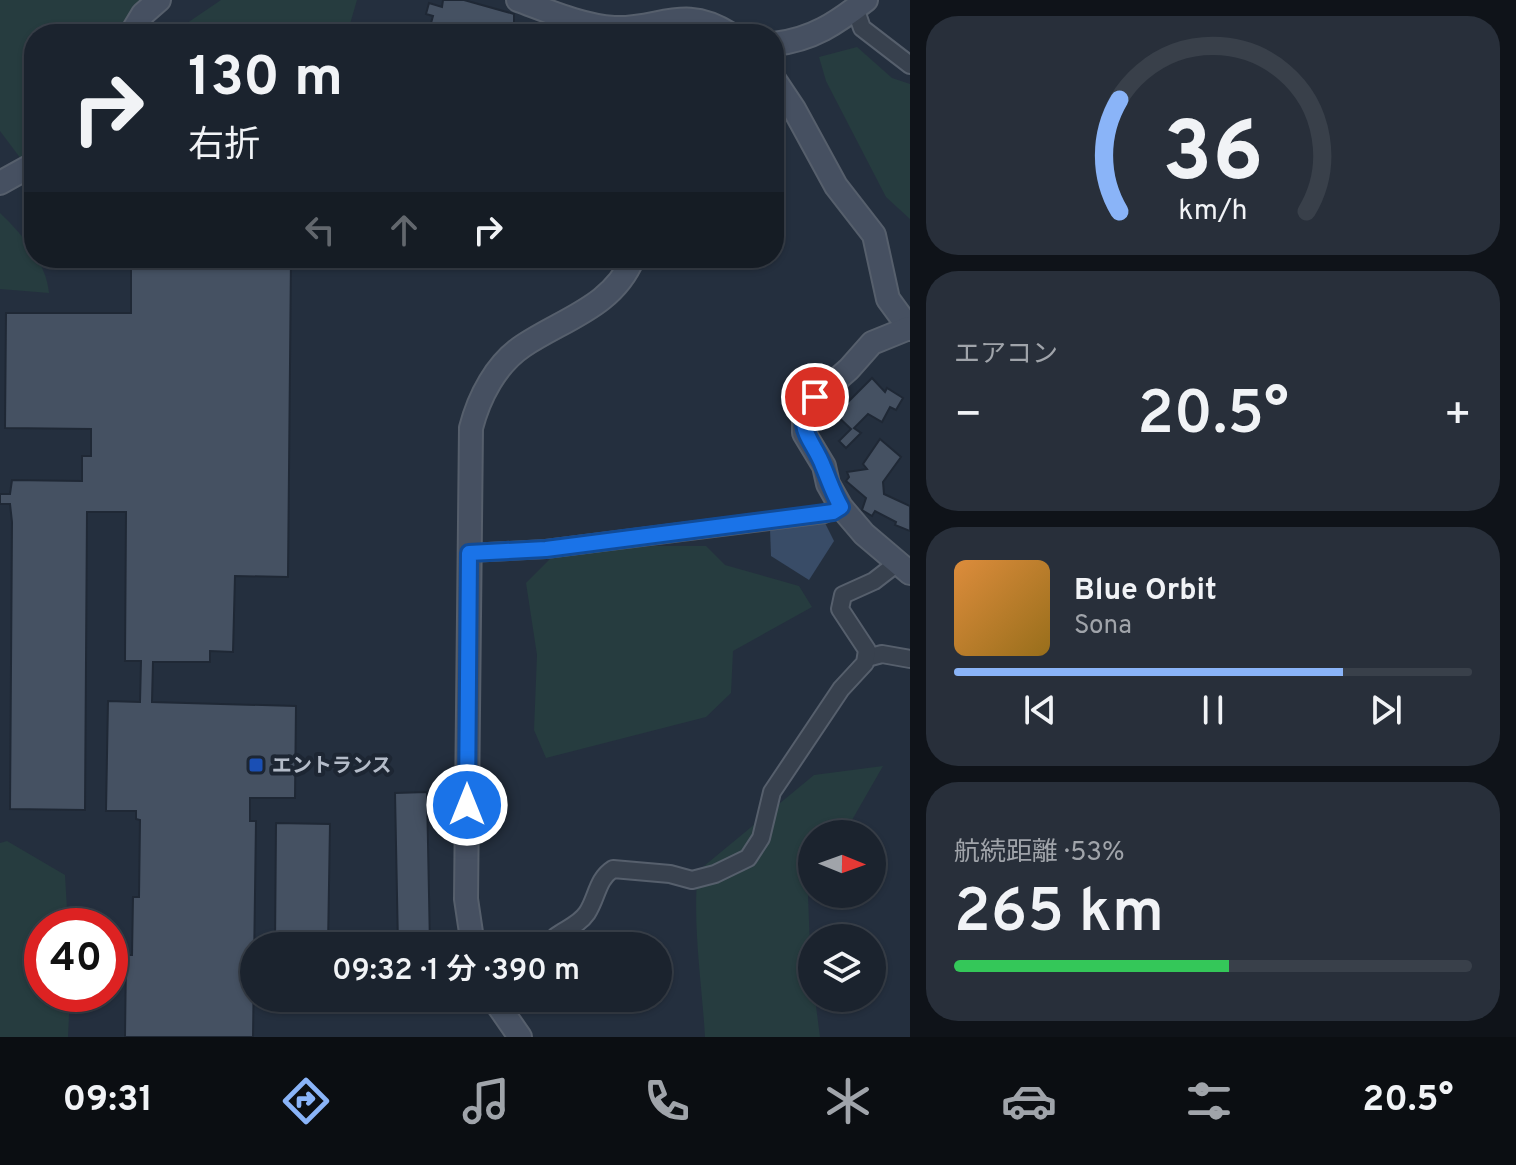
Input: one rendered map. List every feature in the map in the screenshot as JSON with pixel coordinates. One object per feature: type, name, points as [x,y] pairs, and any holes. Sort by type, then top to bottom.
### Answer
[{"type":"street","points":[[137,24],[159,0]]},
{"type":"street","points":[[518,0],[592,24]]},
{"type":"street","points":[[784,42],[810,37],[861,4]]},
{"type":"street","points":[[861,4],[862,28],[910,65]]},
{"type":"street","points":[[642,24],[675,19],[693,19],[705,24]]},
{"type":"street","points":[[784,94],[836,186],[874,235],[888,299],[909,329],[872,343],[849,369],[815,397],[805,412],[804,433],[824,466],[828,484],[841,507],[864,534],[903,569],[843,595],[840,609],[867,650],[867,658]]},
{"type":"street","points":[[0,183],[24,170]]},
{"type":"street","points":[[471,932],[466,899],[471,428],[487,387],[521,347],[594,306],[627,268]]},
{"type":"street","points":[[469,553],[546,549],[824,514],[841,507]]},
{"type":"street","points":[[559,932],[582,919],[603,877],[613,869],[670,874],[692,880],[715,874],[748,858],[761,838],[772,792],[841,689],[867,658],[882,654],[910,659]]},
{"type":"street","points":[[504,1012],[520,1037]]},
{"type":"green space","points":[[0,0],[142,0],[127,24],[24,24],[24,157],[21,159],[0,131]]},
{"type":"green space","points":[[221,0],[357,0],[350,24],[186,24]]},
{"type":"green space","points":[[857,47],[892,78],[910,84],[910,219],[886,197],[826,81],[819,57]]},
{"type":"green space","points":[[0,213],[24,239],[24,268],[42,268],[49,293],[0,289]]},
{"type":"green space","points":[[654,546],[706,546],[725,565],[799,586],[812,607],[733,651],[731,693],[706,717],[546,758],[534,730],[537,655],[526,583],[555,554]]},
{"type":"green space","points":[[883,766],[852,820],[798,820],[798,908],[808,908],[809,924],[798,924],[798,1012],[817,1012],[820,1037],[705,1037],[697,932],[698,871],[814,775]]},
{"type":"green space","points":[[7,841],[65,875],[67,908],[24,908],[24,1012],[69,1012],[68,1037],[0,1037],[0,843]]},
{"type":"water","points":[[825,523],[834,541],[809,580],[771,556],[770,528]]},
{"type":"building","points":[[443,0],[464,0],[514,14],[514,24],[431,24],[433,16],[426,14],[429,3],[442,7]]},
{"type":"building","points":[[131,268],[291,268],[288,577],[235,576],[233,652],[210,651],[210,662],[153,662],[152,702],[296,706],[295,798],[250,798],[250,821],[256,821],[254,932],[240,932],[240,1012],[253,1012],[253,1037],[125,1037],[133,897],[139,897],[140,820],[136,819],[136,811],[106,811],[108,701],[140,702],[141,661],[125,661],[126,512],[87,512],[85,810],[10,809],[12,522],[10,504],[0,504],[0,494],[10,494],[12,480],[82,481],[82,456],[91,456],[91,429],[5,428],[6,313],[131,313]]},
{"type":"building","points":[[872,378],[885,392],[887,388],[903,398],[896,410],[890,407],[882,422],[868,414],[854,428],[861,433],[846,448],[839,441],[851,429],[830,409],[840,400],[845,405]]},
{"type":"building","points":[[880,439],[901,457],[883,482],[884,494],[910,506],[910,531],[875,511],[872,516],[862,510],[866,498],[846,481],[849,477],[847,472],[867,469],[863,464]]},
{"type":"building","points":[[427,792],[430,932],[398,932],[395,793]]},
{"type":"building","points":[[276,823],[330,824],[328,932],[275,932]]},
{"type":"place","name":"エントランス","points":[[256,765]]},
{"type":"route","points":[[467,805],[469,553],[546,549],[833,512],[841,507],[828,484],[824,466],[804,433],[805,412],[815,397]]}]
